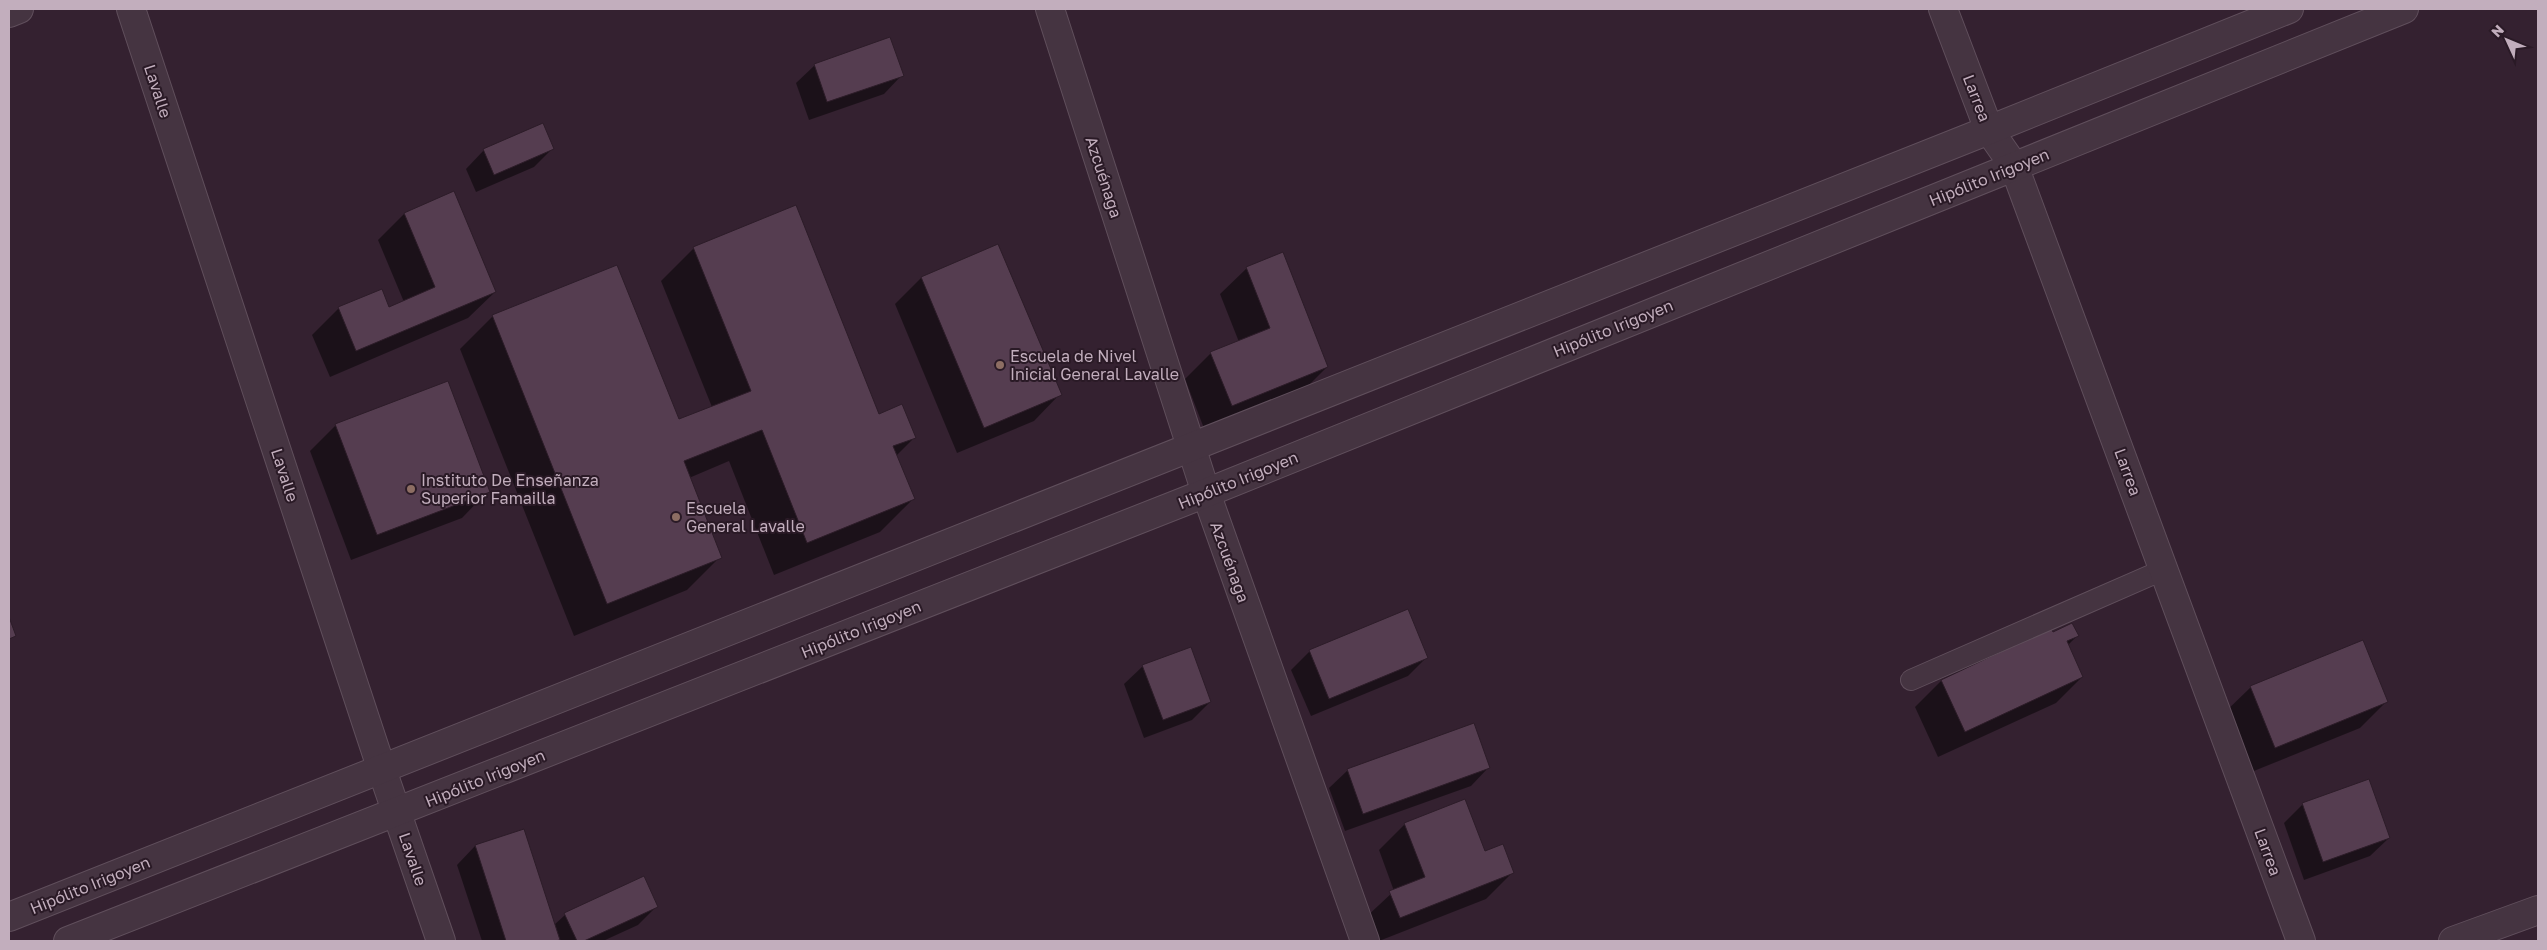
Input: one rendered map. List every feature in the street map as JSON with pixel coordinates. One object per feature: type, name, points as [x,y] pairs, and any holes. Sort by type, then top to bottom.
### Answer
[{"type":"street","points":[[9,13],[19,9]]},
{"type":"street","name":"Lavalle","points":[[131,9],[382,770],[442,941]]},
{"type":"street","name":"Azcuénaga","points":[[1050,9],[1206,493],[1365,941]]},
{"type":"street","name":"Larrea","points":[[1943,9],[1989,130],[2014,166],[2165,569],[2301,941]]},
{"type":"street","name":"Hipólito Irigoyen","points":[[9,917],[1191,448],[2289,9]]},
{"type":"street","name":"Hipólito Irigoyen","points":[[68,941],[1206,493],[2404,9]]},
{"type":"street","points":[[2453,941],[2538,910]]},
{"type":"lane","points":[[1911,680],[2165,569]]},
{"type":"building","points":[[890,37],[904,76],[827,102],[814,64]]},
{"type":"building","points":[[543,123],[554,149],[494,175],[483,149]]},
{"type":"building","points":[[454,191],[496,292],[356,351],[338,307],[382,289],[389,307],[435,287],[404,213]]},
{"type":"building","points":[[796,205],[879,414],[902,404],[916,438],[893,446],[915,499],[807,543],[762,430],[684,461],[722,558],[607,604],[492,315],[617,265],[679,419],[751,391],[693,247]]},
{"type":"building","points":[[998,244],[1062,395],[984,428],[921,277]]},
{"type":"building","points":[[1283,252],[1328,367],[1232,406],[1210,352],[1270,328],[1246,267]]},
{"type":"building","points":[[448,381],[490,492],[377,535],[335,424]]},
{"type":"building","points":[[1408,609],[1428,658],[1329,699],[1309,650]]},
{"type":"building","points":[[9,617],[16,636],[9,639]]},
{"type":"building","points":[[2072,623],[2079,636],[2067,641],[2083,677],[1965,732],[1941,680],[2051,628],[2053,632]]},
{"type":"building","points":[[2363,640],[2388,702],[2275,748],[2250,686]]},
{"type":"building","points":[[1191,647],[1211,702],[1163,720],[1142,665]]},
{"type":"building","points":[[1474,723],[1490,768],[1363,814],[1347,769]]},
{"type":"building","points":[[2369,779],[2390,838],[2323,862],[2302,803]]},
{"type":"building","points":[[1465,799],[1485,851],[1503,844],[1514,873],[1400,918],[1389,891],[1425,877],[1404,823]]},
{"type":"building","points":[[524,829],[560,940],[506,941],[475,845]]},
{"type":"building","points":[[644,876],[658,907],[584,941],[577,941],[564,913]]},
{"type":"place","name":"Escuela de Nivel Inicial General Lavalle","points":[[1000,365]]},
{"type":"place","name":"Instituto De Enseñanza Superior Famailla","points":[[411,489]]},
{"type":"place","name":"Escuela General Lavalle","points":[[676,517]]}]
